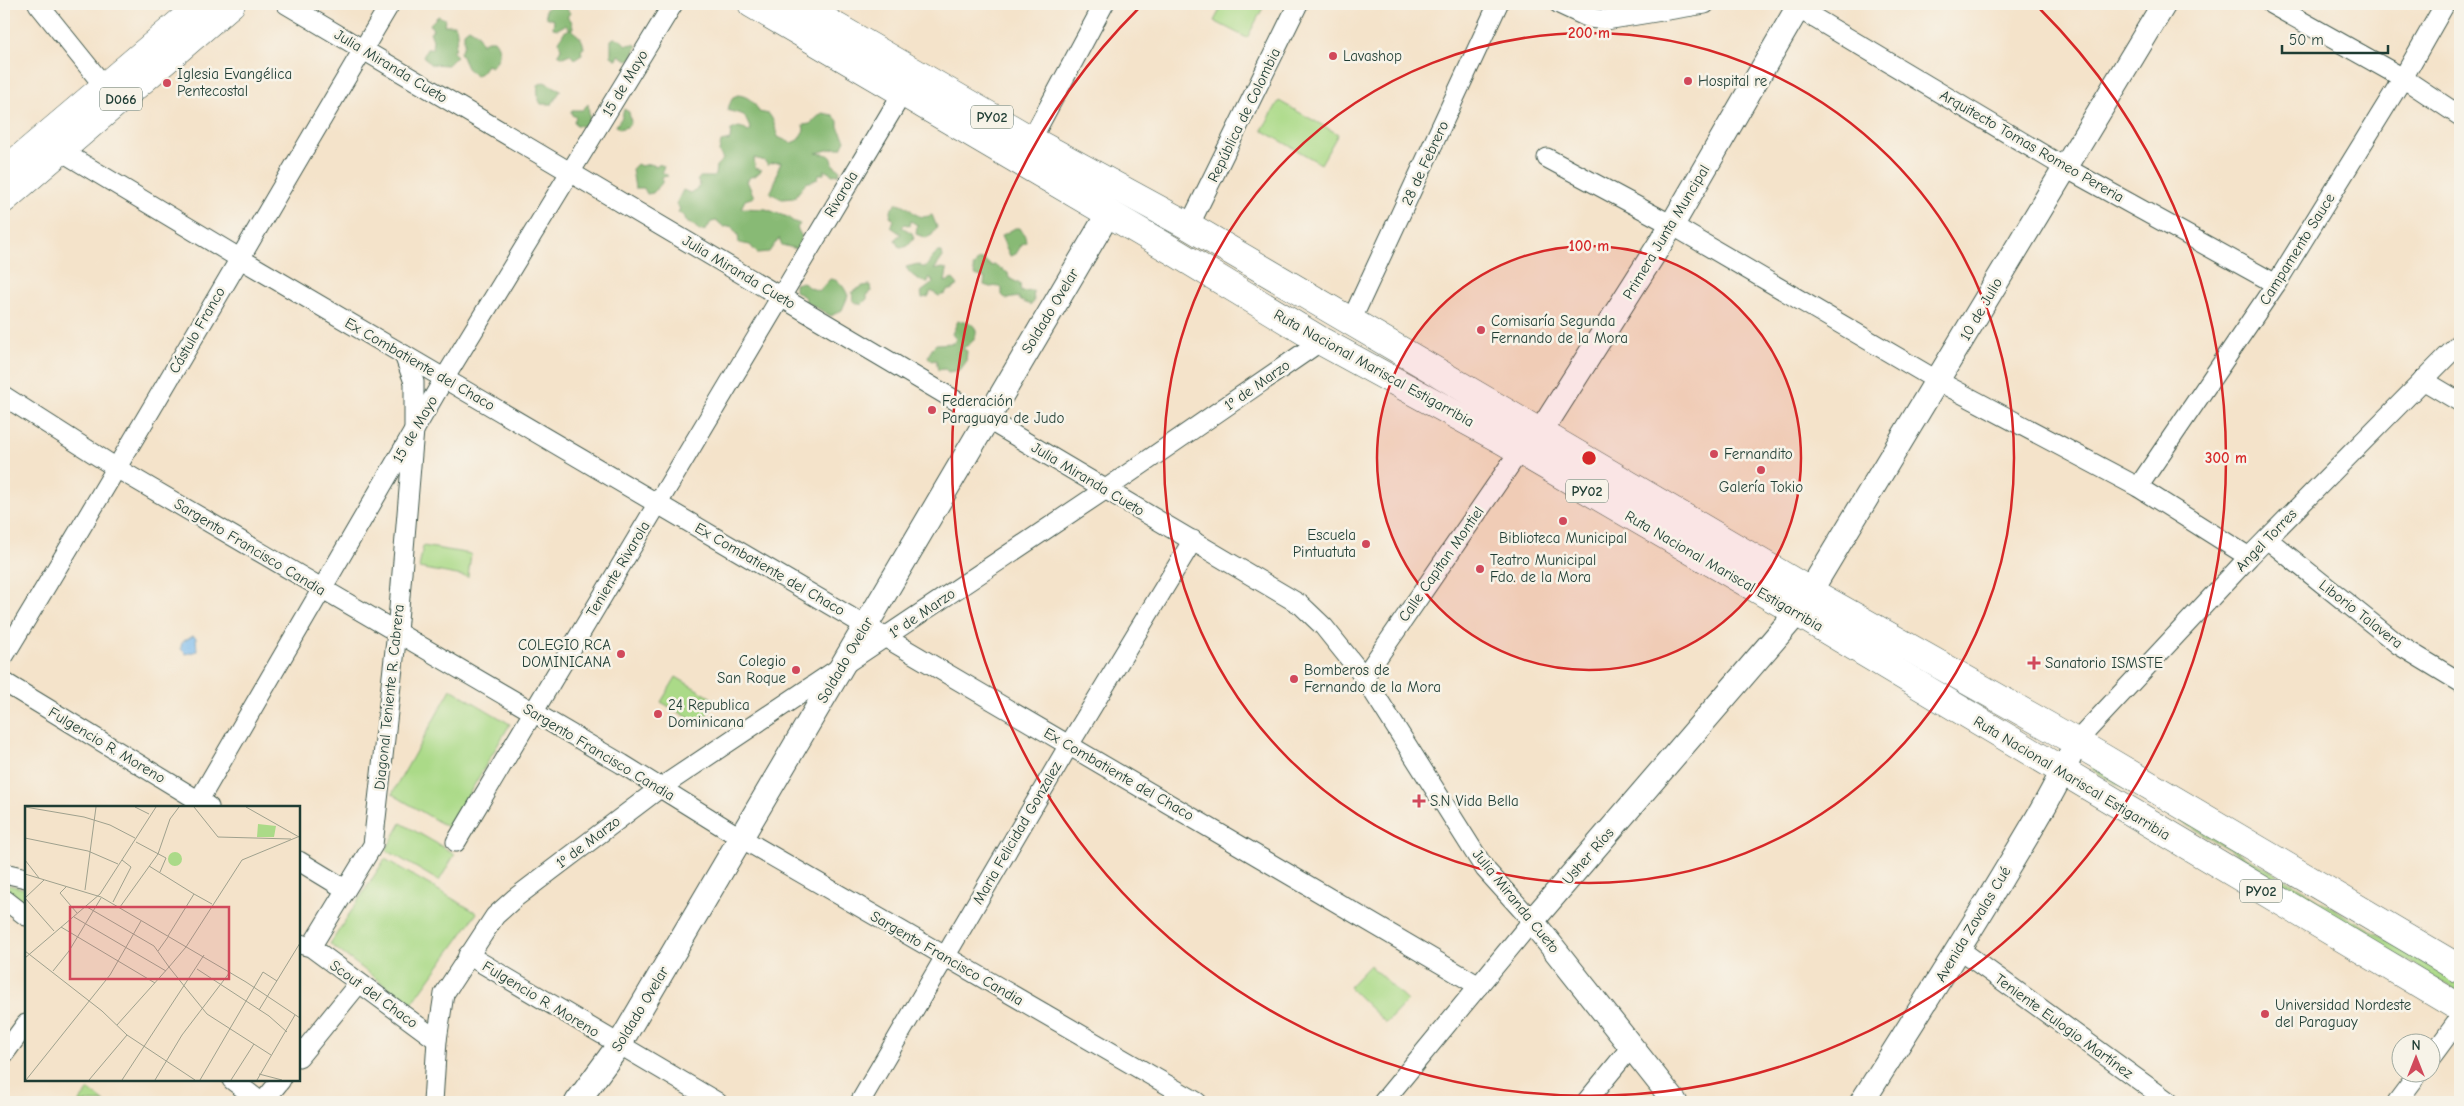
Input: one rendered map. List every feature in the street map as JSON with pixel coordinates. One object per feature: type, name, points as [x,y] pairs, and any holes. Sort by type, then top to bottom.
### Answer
[{"type":"highway","name":"D066","points":[[4,200],[61,151],[185,24],[202,4]]},
{"type":"highway","name":"D066","points":[[4,172],[104,86],[185,24],[231,4]]},
{"type":"highway","points":[[185,24],[213,29],[249,4]]},
{"type":"highway","name":"Ruta Nacional Mariscal Estigarribia","points":[[752,4],[1142,233],[1321,341],[1502,440],[1519,452],[2076,742],[2460,969]]},
{"type":"highway","name":"Ruta Nacional Mariscal Estigarribia","points":[[797,4],[1031,140],[1190,226],[1540,433],[1804,602],[2063,773],[2460,1008]]},
{"type":"highway","points":[[1142,233],[1155,208]]},
{"type":"main road","name":"10 de Julio","points":[[1804,602],[1938,381],[2064,167],[2164,4]]},
{"type":"main road","name":"Primera Junta Muncipal","points":[[1519,452],[1540,433],[1672,225],[1796,5]]},
{"type":"main road","name":"Soldado Ovelar","points":[[577,1102],[619,1046],[1108,214]]},
{"type":"main road","name":"Usher Ríos","points":[[1532,921],[1804,602]]},
{"type":"main road","name":"Avenida Zavalas Cué","points":[[1862,1102],[1959,950],[2063,773],[2076,742]]},
{"type":"main road","name":"Julia Miranda Cueto","points":[[1532,921],[1675,1102]]},
{"type":"street","points":[[38,4],[104,86]]},
{"type":"street","name":"Julia Miranda Cueto","points":[[286,4],[1301,605],[1324,627],[1364,677],[1486,869],[1532,921]]},
{"type":"street","name":"Cástulo Franco","points":[[4,656],[118,469],[239,258],[390,4]]},
{"type":"street","name":"15 de Mayo","points":[[201,805],[322,589],[444,379],[673,4]]},
{"type":"street","points":[[1031,140],[1104,4]]},
{"type":"street","name":"República de Colombia","points":[[1190,226],[1298,4]]},
{"type":"street","name":"28 de Febrero","points":[[1351,321],[1498,4]]},
{"type":"street","points":[[1560,4],[1589,18],[1606,20],[1705,4]]},
{"type":"street","points":[[2271,4],[2403,78],[2460,116]]},
{"type":"street","name":"Campamento Sauce","points":[[2138,487],[2276,284],[2403,78],[2445,4]]},
{"type":"street","name":"Arquitecto Tomas Romeo Pereria","points":[[1796,5],[2064,167],[2276,284]]},
{"type":"street","name":"Rivarola","points":[[780,296],[903,92]]},
{"type":"street","name":"Ex Combatiente del Chaco","points":[[61,151],[444,379],[1479,986]]},
{"type":"street","points":[[1547,158],[1672,225],[1938,381],[2138,487],[2249,557]]},
{"type":"street","name":"Teniente Rivarola","points":[[456,842],[780,296]]},
{"type":"street","name":"1º de Marzo","points":[[433,1102],[444,994],[495,916],[515,898],[660,788],[1106,489],[1321,341]]},
{"type":"street","name":"Angel Torres","points":[[2076,742],[2249,557],[2460,343]]},
{"type":"street","name":"Diagonal Teniente R. Cabrera","points":[[305,946],[373,845],[397,632],[414,430],[414,382],[404,355]]},
{"type":"street","points":[[2423,380],[2460,402]]},
{"type":"street","name":"Sargento Francisco Candia","points":[[4,396],[118,469],[533,712],[741,838],[1197,1102]]},
{"type":"street","name":"Calle Capitan Montiel","points":[[1364,677],[1519,452]]},
{"type":"street","name":"Liborio Talavera","points":[[2267,539],[2399,645],[2460,682]]},
{"type":"street","name":"Maria Felicidad Gonzalez","points":[[860,1102],[1069,745],[1193,540]]},
{"type":"street","name":"Fulgencio R. Moreno","points":[[4,682],[201,805]]},
{"type":"street","points":[[300,862],[345,889]]},
{"type":"street","points":[[4,873],[25,878]]},
{"type":"street","points":[[4,899],[25,915]]},
{"type":"street","name":"Usher Ríos","points":[[1383,1102],[1532,921]]},
{"type":"street","name":"Scout del Chaco","points":[[305,946],[438,1040]]},
{"type":"street","name":"Teniente Eulogio Martínez","points":[[1959,950],[2169,1102]]},
{"type":"street","name":"Fulgencio R. Moreno","points":[[468,955],[619,1046],[717,1102]]},
{"type":"street","points":[[300,1057],[359,983]]},
{"type":"street","points":[[2442,1042],[2460,1018]]},
{"type":"street","points":[[4,1054],[25,1025]]},
{"type":"street","points":[[1586,1102],[1632,1046]]},
{"type":"street","points":[[233,1081],[262,1102],[280,1081]]},
{"type":"street","points":[[2397,1102],[2410,1084]]},
{"type":"green space","points":[[552,4],[568,4],[566,8],[570,13],[567,17],[571,20],[573,28],[571,29],[581,38],[584,48],[581,50],[582,54],[574,59],[570,54],[563,57],[558,54],[561,49],[559,41],[564,32],[570,29],[565,25],[558,29],[553,28],[554,20],[546,17],[545,10]]},
{"type":"green space","points":[[1223,4],[1265,4],[1247,38],[1214,21]]},
{"type":"green space","points":[[438,16],[445,19],[444,25],[455,25],[457,31],[455,49],[452,51],[457,56],[448,65],[430,64],[423,56],[427,49],[432,49],[433,40],[430,32],[433,30],[430,24]]},
{"type":"green space","points":[[469,28],[477,33],[482,44],[488,40],[494,40],[499,51],[498,58],[494,64],[491,67],[487,65],[476,76],[467,68],[460,52],[464,45],[464,32]]},
{"type":"green space","points":[[614,38],[620,39],[626,45],[634,44],[637,46],[631,59],[627,60],[619,55],[617,60],[611,56],[611,40]]},
{"type":"green space","points":[[544,82],[561,90],[552,104],[541,104],[539,100],[538,85]]},
{"type":"green space","points":[[738,95],[751,100],[759,112],[769,114],[773,120],[778,137],[791,143],[798,140],[804,130],[803,125],[810,124],[822,113],[833,115],[838,121],[838,127],[845,140],[841,148],[816,153],[830,156],[833,165],[840,170],[839,174],[833,175],[824,170],[824,174],[819,174],[818,179],[806,183],[794,198],[782,199],[770,193],[781,162],[770,163],[768,166],[765,161],[754,158],[755,168],[762,170],[747,181],[754,197],[745,200],[741,208],[766,209],[800,224],[797,228],[802,237],[797,249],[782,245],[779,238],[769,252],[757,253],[750,245],[739,243],[738,235],[731,226],[724,227],[717,221],[711,222],[706,230],[699,231],[695,226],[686,222],[685,217],[678,212],[680,209],[676,204],[683,190],[690,193],[698,188],[700,184],[697,181],[700,177],[713,177],[715,175],[716,166],[723,159],[719,152],[721,142],[730,140],[731,130],[739,127],[746,129],[747,132],[751,130],[744,115],[727,110],[733,97]]},
{"type":"green space","points":[[1279,101],[1338,134],[1321,164],[1262,130]]},
{"type":"green space","points":[[588,104],[590,124],[587,127],[576,125],[574,121],[576,117],[571,112],[582,110]]},
{"type":"green space","points":[[624,109],[629,112],[631,122],[627,127],[619,129],[616,126],[622,117]]},
{"type":"green space","points":[[637,164],[641,166],[650,164],[656,166],[658,164],[664,166],[662,172],[668,176],[662,177],[662,183],[653,193],[647,194],[644,188],[635,188],[632,169]]},
{"type":"green space","points":[[897,203],[907,207],[917,215],[926,217],[932,215],[937,227],[932,235],[926,238],[916,234],[917,225],[911,221],[910,226],[905,224],[902,227],[912,233],[914,238],[906,247],[898,246],[895,239],[901,234],[891,227],[894,220],[890,216],[892,208]]},
{"type":"green space","points":[[1015,228],[1020,228],[1026,242],[1022,244],[1016,254],[1010,256],[1001,236]]},
{"type":"green space","points":[[938,252],[942,252],[943,257],[934,270],[943,268],[947,270],[945,282],[953,279],[958,285],[951,290],[947,290],[945,294],[939,296],[931,291],[928,297],[922,298],[921,292],[933,283],[931,278],[929,278],[928,282],[922,281],[912,275],[906,267],[918,264],[926,267]]},
{"type":"green space","points":[[983,259],[991,266],[994,265],[1008,273],[1009,278],[1020,284],[1021,292],[1033,291],[1034,302],[1031,305],[1019,300],[1019,297],[1006,299],[1002,295],[1002,288],[999,286],[990,287],[984,285],[985,278],[975,275],[973,268],[978,260]]},
{"type":"green space","points":[[830,279],[841,284],[848,296],[842,310],[831,316],[805,301],[806,298],[795,291],[795,284],[803,282],[808,287],[819,291]]},
{"type":"green space","points":[[870,285],[871,292],[861,305],[853,301],[852,292],[863,286]]},
{"type":"green space","points":[[958,321],[972,324],[976,332],[972,341],[962,348],[967,351],[966,362],[960,370],[948,372],[945,369],[938,370],[936,360],[932,361],[928,357],[936,344],[954,343],[956,339],[952,334]]},
{"type":"green space","points":[[423,546],[471,554],[468,577],[419,568]]},
{"type":"green space","points":[[676,677],[715,700],[701,725],[661,702]]},
{"type":"green space","points":[[451,689],[510,724],[449,828],[392,794]]},
{"type":"green space","points":[[2091,765],[2460,983],[2459,989],[2456,990],[2276,884],[2240,856],[2091,769]]},
{"type":"green space","points":[[401,823],[455,854],[439,881],[386,850]]},
{"type":"green space","points":[[385,859],[477,913],[411,1005],[330,944]]},
{"type":"green space","points":[[4,884],[25,889],[25,909],[4,893]]},
{"type":"green space","points":[[1370,965],[1407,1001],[1386,1023],[1349,987]]},
{"type":"green space","points":[[89,1090],[105,1102],[79,1102]]},
{"type":"water","points":[[193,636],[196,638],[197,651],[186,654],[181,649],[182,643]]},
{"type":"place","name":"Lavashop","points":[[1333,56]]},
{"type":"place","name":"Hospital re","points":[[1688,81]]},
{"type":"place","name":"Iglesia Evangélica Pentecostal","points":[[167,83]]},
{"type":"place","name":"Comisaría Segunda Fernando de la Mora","points":[[1481,330]]},
{"type":"place","name":"Federación Paraguaya de Judo","points":[[932,410]]},
{"type":"place","name":"Fernandito","points":[[1714,454]]},
{"type":"place","name":"Galería Tokio","points":[[1761,470]]},
{"type":"place","name":"Biblioteca Municipal","points":[[1563,521]]},
{"type":"place","name":"Escuela Pintuatuta","points":[[1366,544]]},
{"type":"place","name":"Teatro Municipal Fdo. de la Mora","points":[[1480,569]]},
{"type":"place","name":"COLEGIO RCA DOMINICANA","points":[[621,654]]},
{"type":"place","name":"Sanatorio ISMSTE","points":[[2034,663]]},
{"type":"place","name":"Colegio San Roque","points":[[796,670]]},
{"type":"place","name":"Bomberos de Fernando de la Mora","points":[[1294,679]]},
{"type":"place","name":"24 Republica Dominicana","points":[[658,714]]},
{"type":"place","name":"S.N Vida Bella","points":[[1419,801]]},
{"type":"place","name":"Universidad Nordeste del Paraguay","points":[[2265,1014]]}]
